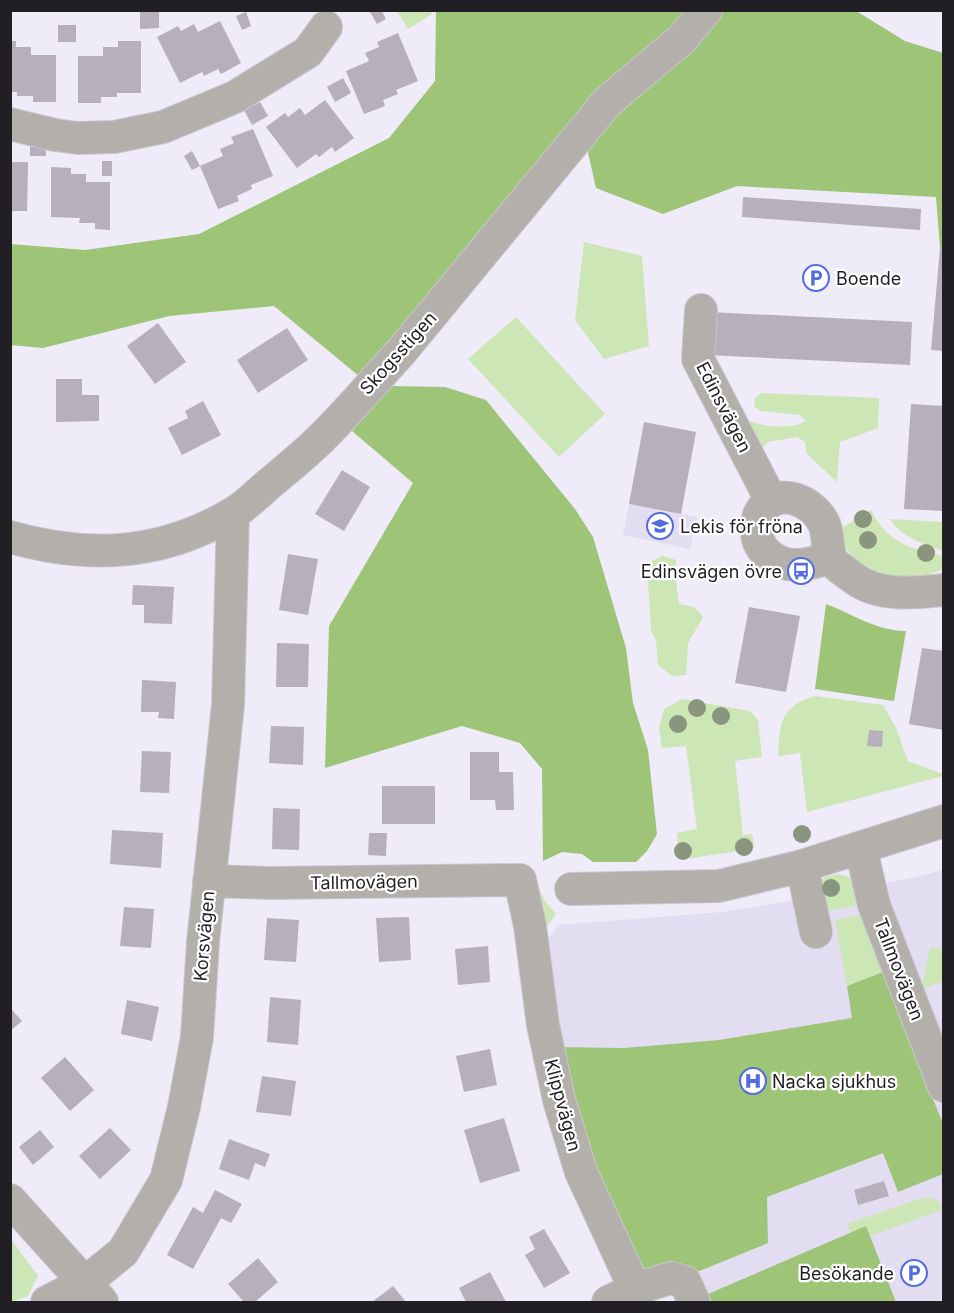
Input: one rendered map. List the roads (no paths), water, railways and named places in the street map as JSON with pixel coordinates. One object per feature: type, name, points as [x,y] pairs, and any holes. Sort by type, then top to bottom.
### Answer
[{"type":"street","name":"Skogsstigen","points":[[10,537],[39,545],[88,552],[139,549],[195,533],[233,514],[312,447],[374,381],[401,352],[607,102],[682,39],[706,10]]},
{"type":"street","points":[[10,124],[54,135],[78,138],[114,137],[163,127],[235,97],[308,52],[326,27]]},
{"type":"street","name":"Edinsvägen","points":[[701,310],[698,359],[771,500]]},
{"type":"street","points":[[831,558],[792,565],[765,553],[758,542],[759,512],[771,500],[788,496],[818,511],[825,526],[831,558],[857,580],[877,589],[919,593],[944,590]]},
{"type":"street","name":"Korsvägen","points":[[47,1302],[94,1292],[123,1252],[166,1180],[184,1107],[196,1037],[209,881],[228,705],[233,514]]},
{"type":"street","points":[[572,889],[719,886],[861,849],[944,821]]},
{"type":"street","name":"Tallmovägen","points":[[861,849],[874,905],[944,1086]]},
{"type":"street","points":[[802,866],[816,932]]},
{"type":"street","name":"Tallmovägen","points":[[209,881],[270,883],[520,880]]},
{"type":"street","name":"Klippvägen","points":[[520,880],[530,926],[543,1025],[559,1100],[622,1295]]},
{"type":"street","points":[[10,1200],[94,1292]]},
{"type":"street","points":[[622,1295],[671,1278],[684,1282],[694,1302]]},
{"type":"place","name":"Boende","points":[[816,278]]},
{"type":"place","name":"Lekis för fröna","points":[[660,526]]},
{"type":"place","name":"Edinsvägen övre","points":[[801,571]]},
{"type":"place","name":"Nacka sjukhus","points":[[753,1081]]},
{"type":"place","name":"Besökande","points":[[914,1273]]}]
